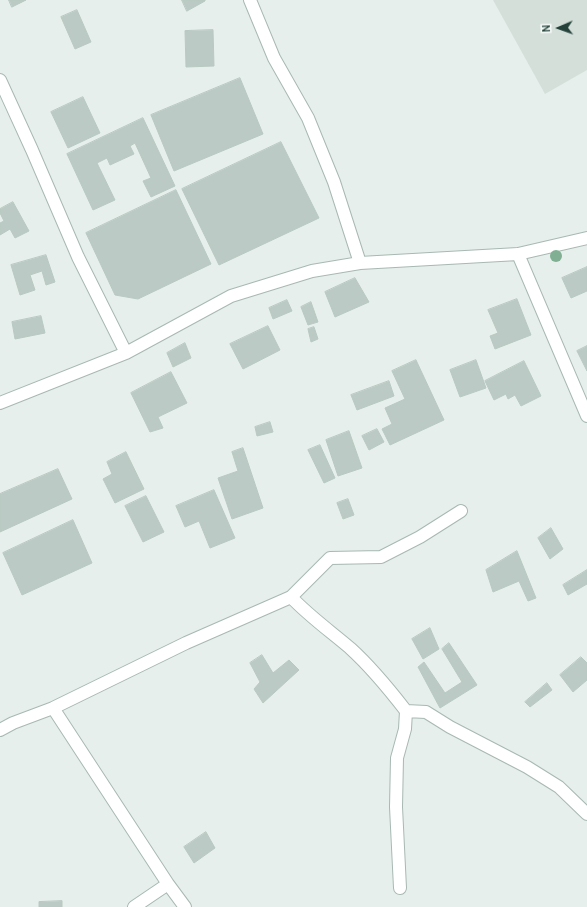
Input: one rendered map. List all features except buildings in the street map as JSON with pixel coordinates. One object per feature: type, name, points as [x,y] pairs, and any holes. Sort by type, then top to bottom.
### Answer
[{"type":"street","points":[[250,0],[274,58],[308,118],[334,182],[360,262]]},
{"type":"street","points":[[0,80],[32,150],[78,258],[126,353]]},
{"type":"street","points":[[0,403],[126,353],[231,296],[312,271],[360,262],[518,254],[587,238]]},
{"type":"street","points":[[518,254],[587,416]]},
{"type":"street","points":[[0,730],[13,723],[53,708],[186,643],[291,598],[330,558],[381,557],[420,537],[461,510]]},
{"type":"street","points":[[291,598],[351,649],[381,680],[406,711],[405,729],[397,758],[396,807],[400,888]]},
{"type":"street","points":[[53,708],[168,884],[185,907]]},
{"type":"street","points":[[406,711],[426,712],[450,727],[527,766],[560,787],[587,814]]},
{"type":"street","points":[[134,907],[168,884]]},
{"type":"shaded area","points":[[493,0],[587,0],[587,70],[545,94]]}]
